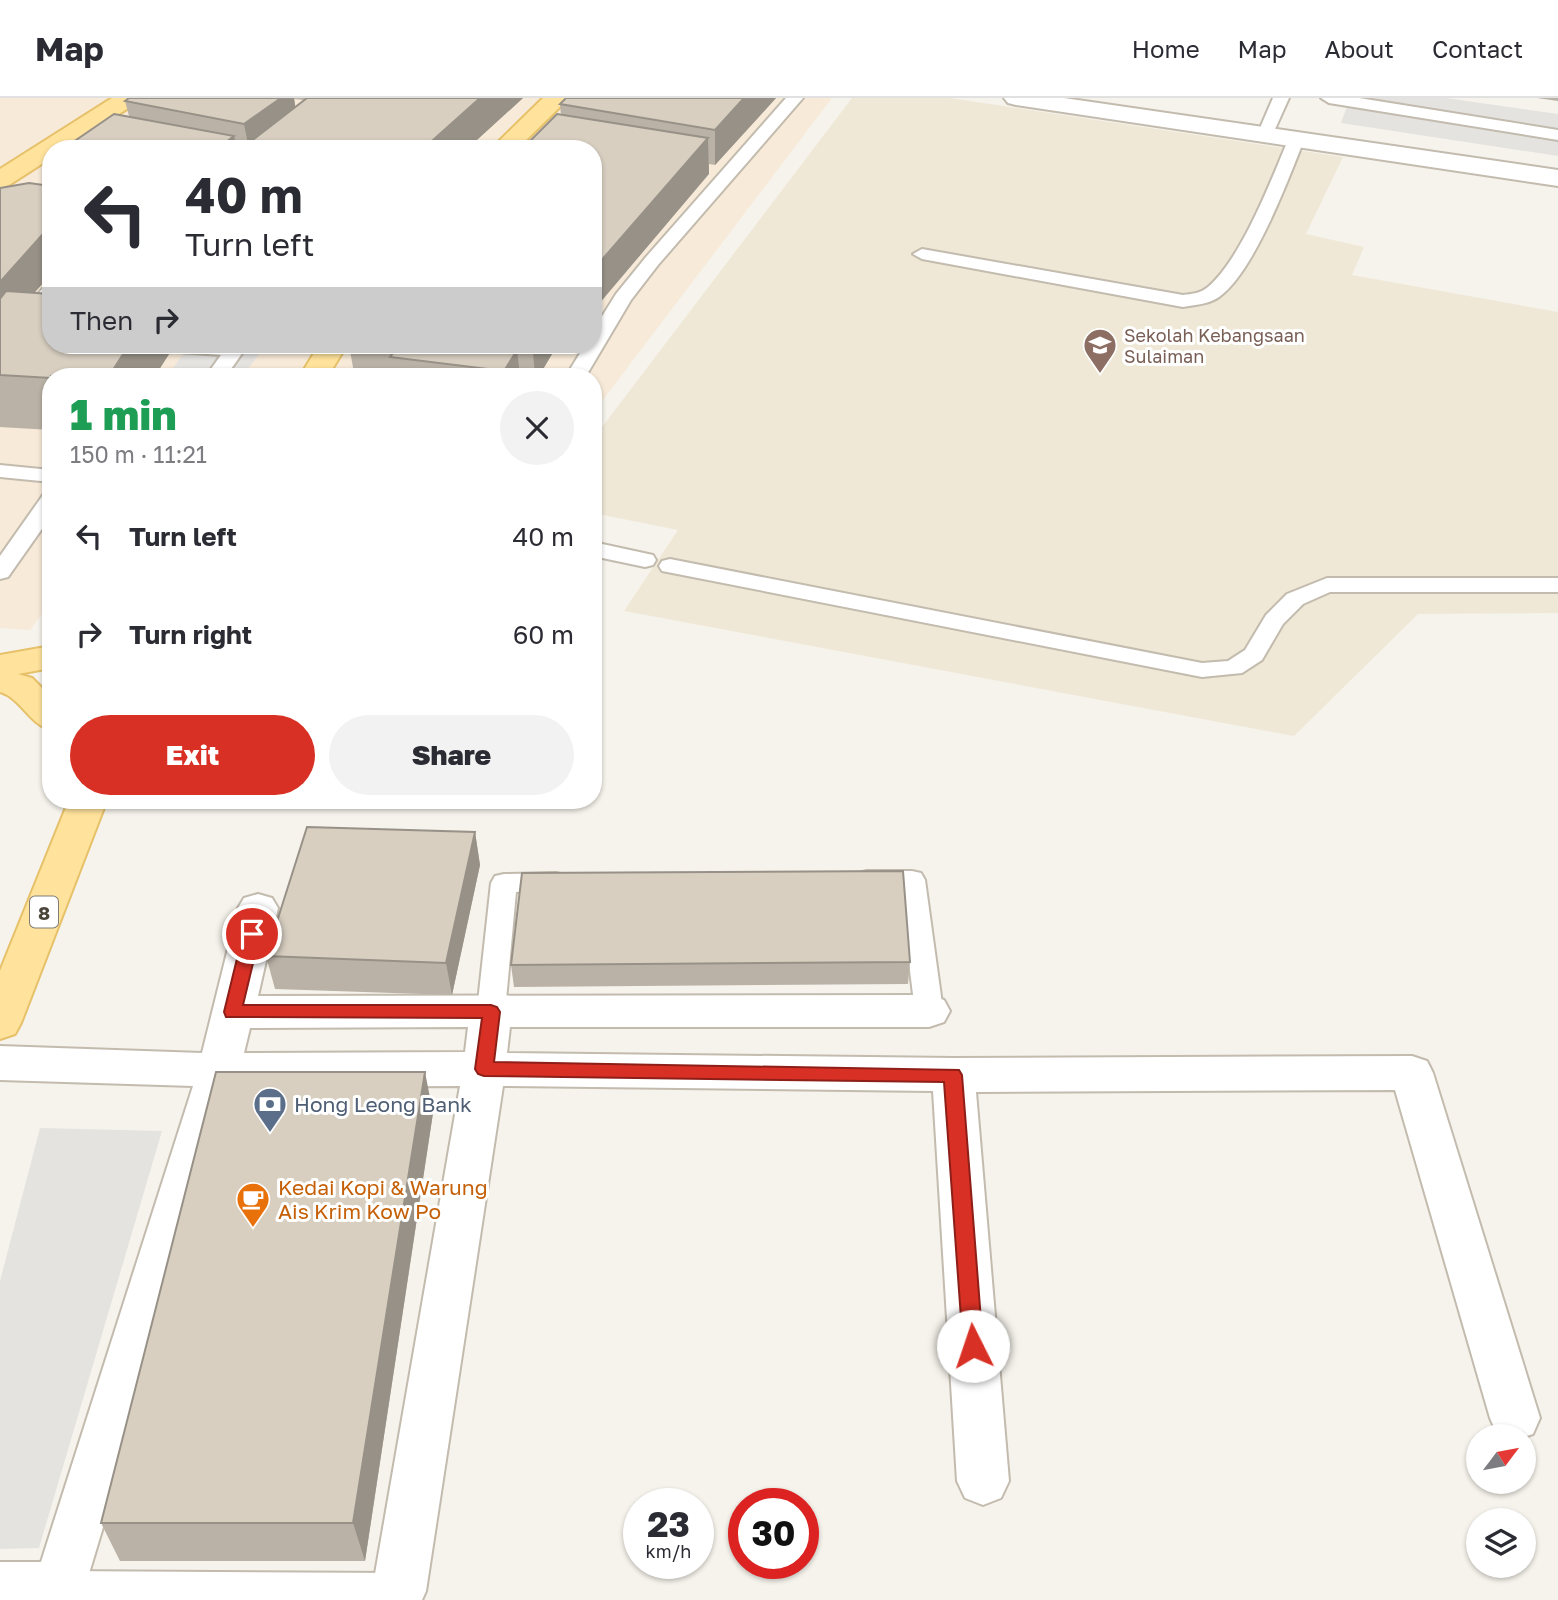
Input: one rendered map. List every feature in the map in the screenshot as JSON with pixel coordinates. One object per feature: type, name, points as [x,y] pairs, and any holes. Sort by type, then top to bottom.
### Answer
[{"type":"main road","points":[[68,140],[128,98]]},
{"type":"main road","points":[[513,140],[556,98]]},
{"type":"main road","points":[[3,185],[42,158]]},
{"type":"main road","points":[[0,666],[42,659]]},
{"type":"main road","points":[[0,680],[20,686],[42,709]]},
{"type":"main road","name":"8","points":[[0,1023],[84,809]]},
{"type":"street","points":[[1018,98],[1558,178]]},
{"type":"street","points":[[0,1588],[59,1588],[219,1070],[258,908]]},
{"type":"street","points":[[232,1012],[929,1011]]},
{"type":"street","points":[[399,1591],[491,1012]]},
{"type":"street","points":[[0,1063],[219,1070],[484,1069],[953,1075],[1412,1073],[1515,1418]]},
{"type":"street","points":[[953,1075],[983,1481]]},
{"type":"lane","points":[[602,333],[623,298],[721,172],[795,98]]},
{"type":"lane","points":[[1265,135],[1282,98]]},
{"type":"lane","points":[[1329,98],[1558,135]]},
{"type":"lane","points":[[922,254],[1183,301],[1195,300],[1214,292],[1223,282],[1260,221],[1296,140]]},
{"type":"lane","points":[[0,349],[42,301]]},
{"type":"lane","points":[[14,333],[38,335]]},
{"type":"lane","points":[[0,471],[42,475]]},
{"type":"lane","points":[[0,572],[42,513]]},
{"type":"lane","points":[[602,551],[645,560]]},
{"type":"lane","points":[[670,566],[1202,670],[1234,668],[1244,662],[1254,655],[1274,620],[1294,599],[1327,585],[1558,585]]},
{"type":"lane","points":[[844,880],[912,880],[929,1011]]},
{"type":"lane","points":[[491,1012],[504,883],[586,882]]},
{"type":"lane","points":[[59,1588],[399,1591]]},
{"type":"shaded area","points":[[0,98],[832,98],[602,401],[602,368],[42,368],[42,614],[30,630],[0,628]]},
{"type":"shaded area","name":"Sekolah Kebangsaan Sulaiman","points":[[852,98],[950,98],[1343,157],[1306,234],[1364,247],[1352,275],[1558,312],[1558,613],[1418,614],[1294,736],[624,611],[678,530],[602,515],[602,427]]},
{"type":"shaded area","points":[[1350,98],[1446,98],[1558,114],[1558,156],[1341,123]]},
{"type":"shaded area","points":[[183,354],[259,354],[249,368],[173,368]]},
{"type":"shaded area","points":[[40,1128],[162,1131],[39,1548],[0,1549],[0,1281]]},
{"type":"building","points":[[129,98],[281,98],[244,124],[125,101]]},
{"type":"building","points":[[307,98],[480,98],[433,140],[253,140]]},
{"type":"building","points":[[566,98],[744,98],[715,130],[560,104]]},
{"type":"building","points":[[114,114],[234,136],[229,140],[76,140]]},
{"type":"building","points":[[557,114],[708,138],[602,260],[602,140],[531,140]]},
{"type":"building","points":[[29,183],[42,185],[42,235],[0,282],[0,188]]},
{"type":"building","points":[[6,291],[42,293],[42,354],[123,354],[114,368],[42,368],[42,377],[0,375],[0,299]]},
{"type":"building","points":[[392,354],[515,354],[506,368],[480,368],[390,357]]},
{"type":"building","points":[[307,827],[475,832],[446,963],[266,956]]},
{"type":"building","points":[[903,871],[910,962],[511,965],[522,873]]},
{"type":"building","points":[[216,1072],[425,1072],[353,1523],[101,1523]]},
{"type":"place","name":"Sekolah Kebangsaan Sulaiman","points":[[1100,375]]},
{"type":"place","name":"Hong Leong Bank","points":[[270,1134]]},
{"type":"place","name":"Kedai Kopi & Warung Ais Krim Kow Po","points":[[253,1229]]},
{"type":"route","points":[[252,934],[232,1012],[491,1012],[484,1069],[953,1075],[973,1346]]}]
